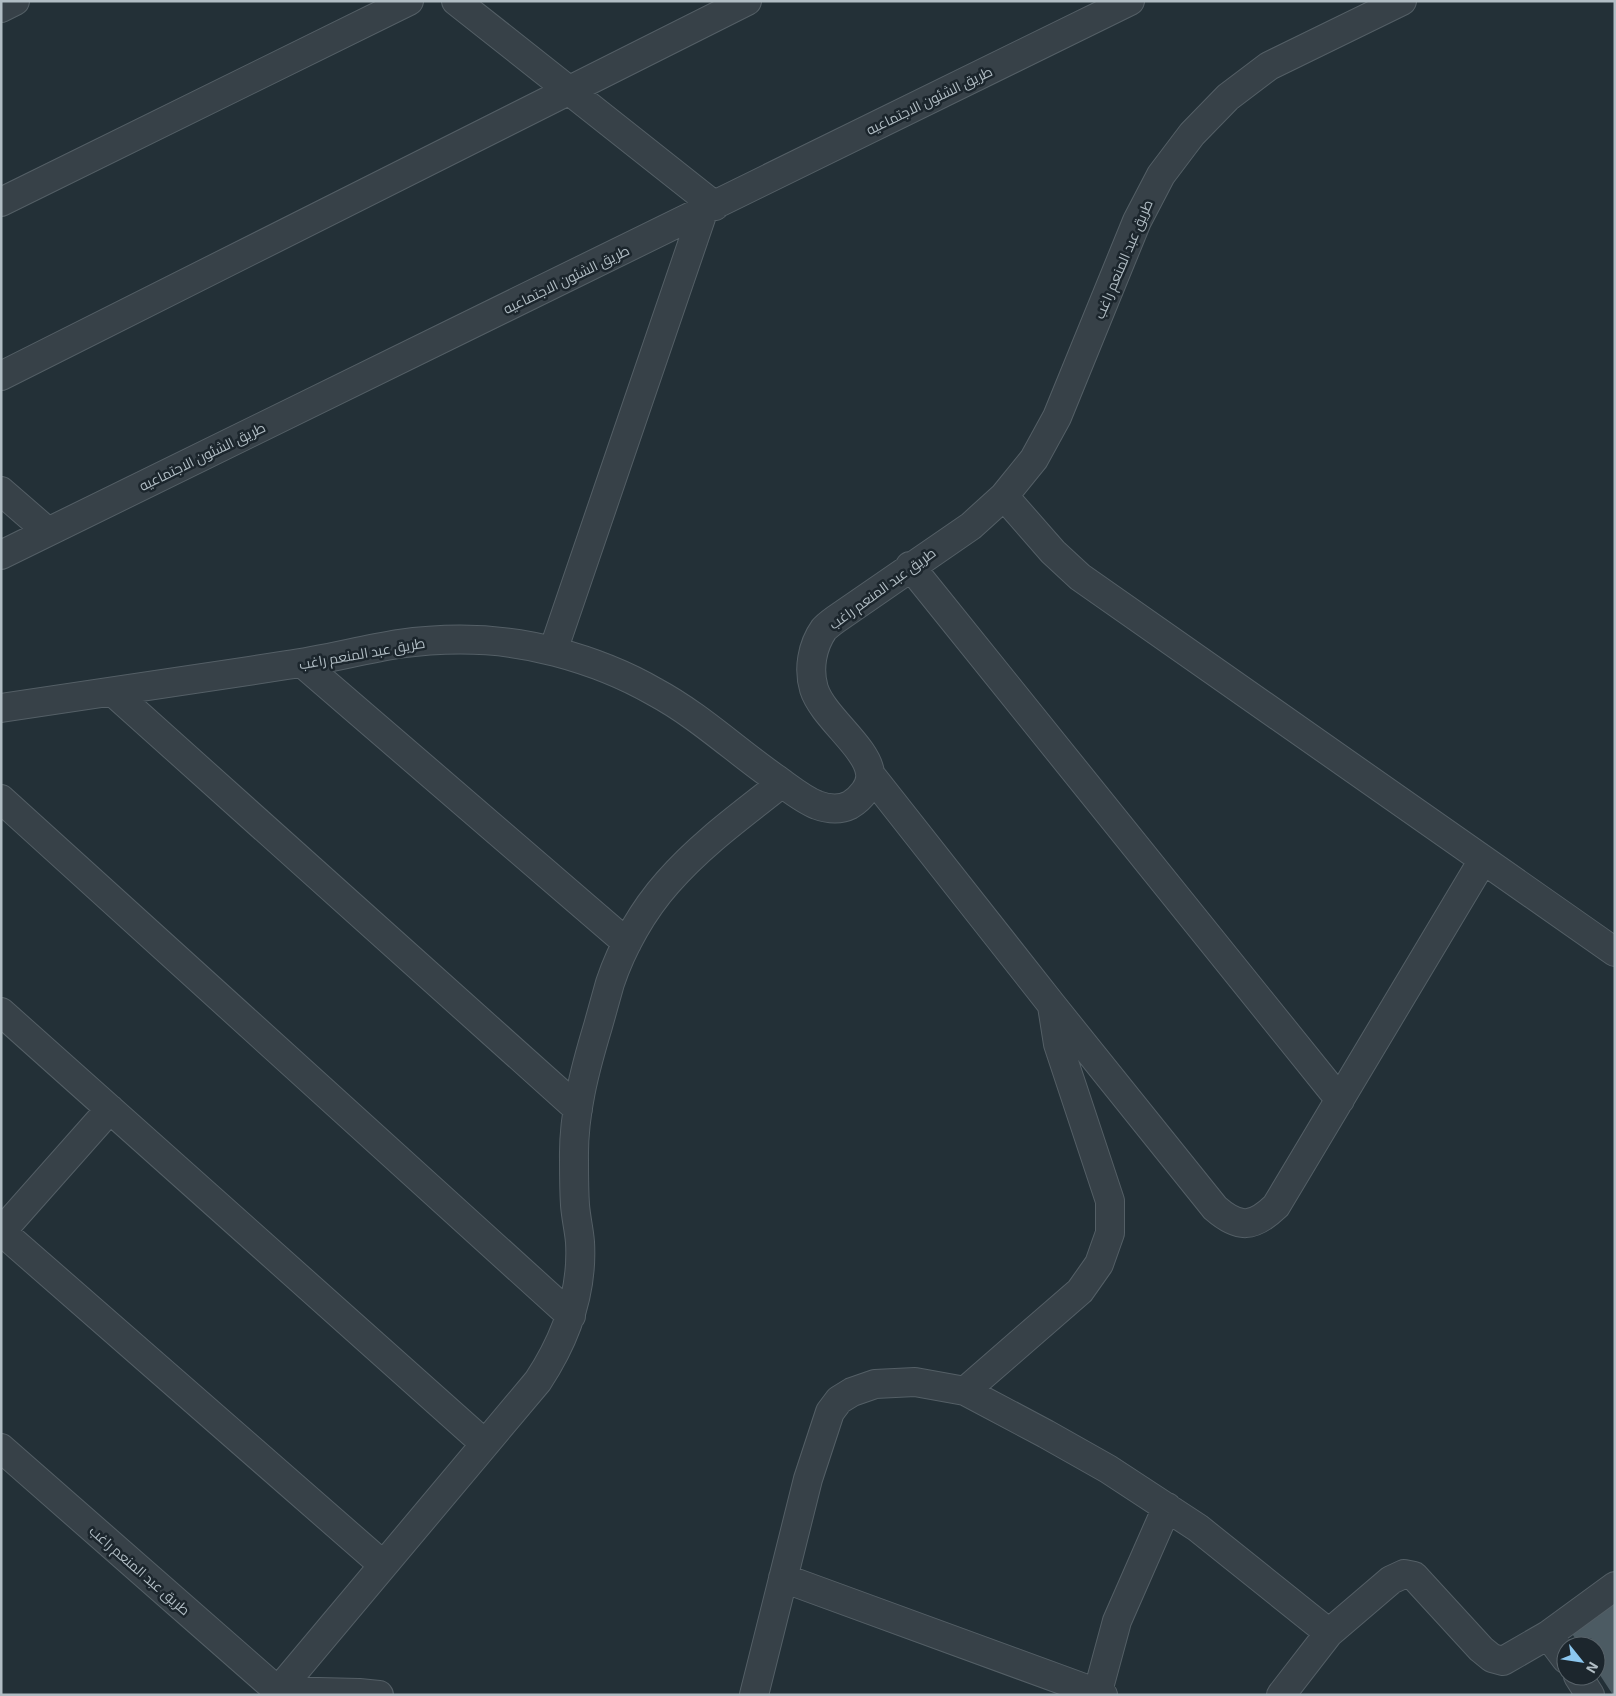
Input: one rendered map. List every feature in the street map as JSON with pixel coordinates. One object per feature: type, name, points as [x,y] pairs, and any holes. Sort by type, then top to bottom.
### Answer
[{"type":"street","points":[[1,8],[15,1]]},
{"type":"street","points":[[1,202],[409,1]]},
{"type":"street","points":[[456,1],[568,91],[709,209],[553,651]]},
{"type":"street","points":[[1,376],[747,1]]},
{"type":"street","name":"طريق الشئون الاجتماعيه","points":[[1,555],[1130,1]]},
{"type":"street","name":"طريق عبد المنعم راغب","points":[[1,708],[302,663],[398,644],[471,640],[508,643],[553,651],[620,674],[656,692],[690,714],[744,756],[811,802],[832,809],[846,807],[858,799],[867,788],[870,774],[855,745],[825,709],[814,690],[811,669],[814,648],[825,629],[910,566],[971,526],[1004,496],[1034,459],[1057,417],[1137,220],[1161,175],[1192,134],[1228,97],[1269,66],[1402,1]]},
{"type":"street","points":[[1,491],[48,531]]},
{"type":"street","points":[[1004,496],[1053,552],[1080,577],[1615,952]]},
{"type":"street","points":[[910,566],[1340,1100]]},
{"type":"street","points":[[302,663],[627,943]]},
{"type":"street","points":[[113,692],[578,1109]]},
{"type":"street","points":[[870,774],[1215,1208],[1228,1220],[1246,1224],[1263,1219],[1276,1206],[1483,860]]},
{"type":"street","points":[[280,1693],[542,1374],[551,1360],[571,1316],[578,1279],[580,1243],[575,1206],[574,1157],[578,1109],[586,1064],[611,982],[627,943],[646,912],[668,882],[693,855],[782,783]]},
{"type":"street","points":[[1,799],[571,1316]]},
{"type":"street","points":[[966,1391],[1080,1291],[1099,1264],[1110,1233],[1110,1200],[1058,1044],[1052,1005]]},
{"type":"street","points":[[1,1012],[485,1444]]},
{"type":"street","points":[[110,1109],[1,1232],[383,1566]]},
{"type":"street","points":[[754,1695],[808,1479],[830,1412],[840,1400],[852,1392],[875,1384],[915,1382],[966,1391],[1108,1469],[1168,1507],[1198,1528],[1329,1633]]},
{"type":"street","name":"طريق عبد المنعم راغب","points":[[1,1448],[280,1693]]},
{"type":"street","points":[[783,1578],[1099,1694],[1117,1621],[1168,1507]]},
{"type":"street","points":[[1282,1695],[1329,1633],[1391,1580],[1404,1574],[1414,1576],[1481,1649],[1492,1658],[1503,1661],[1548,1635],[1615,1586]]},
{"type":"street","points":[[1548,1635],[1556,1646]]},
{"type":"street","points":[[280,1693],[359,1692],[379,1695]]},
{"type":"building","points":[[1615,1602],[1615,1695],[1613,1695],[1606,1684],[1606,1636],[1574,1636],[1571,1632]]}]
